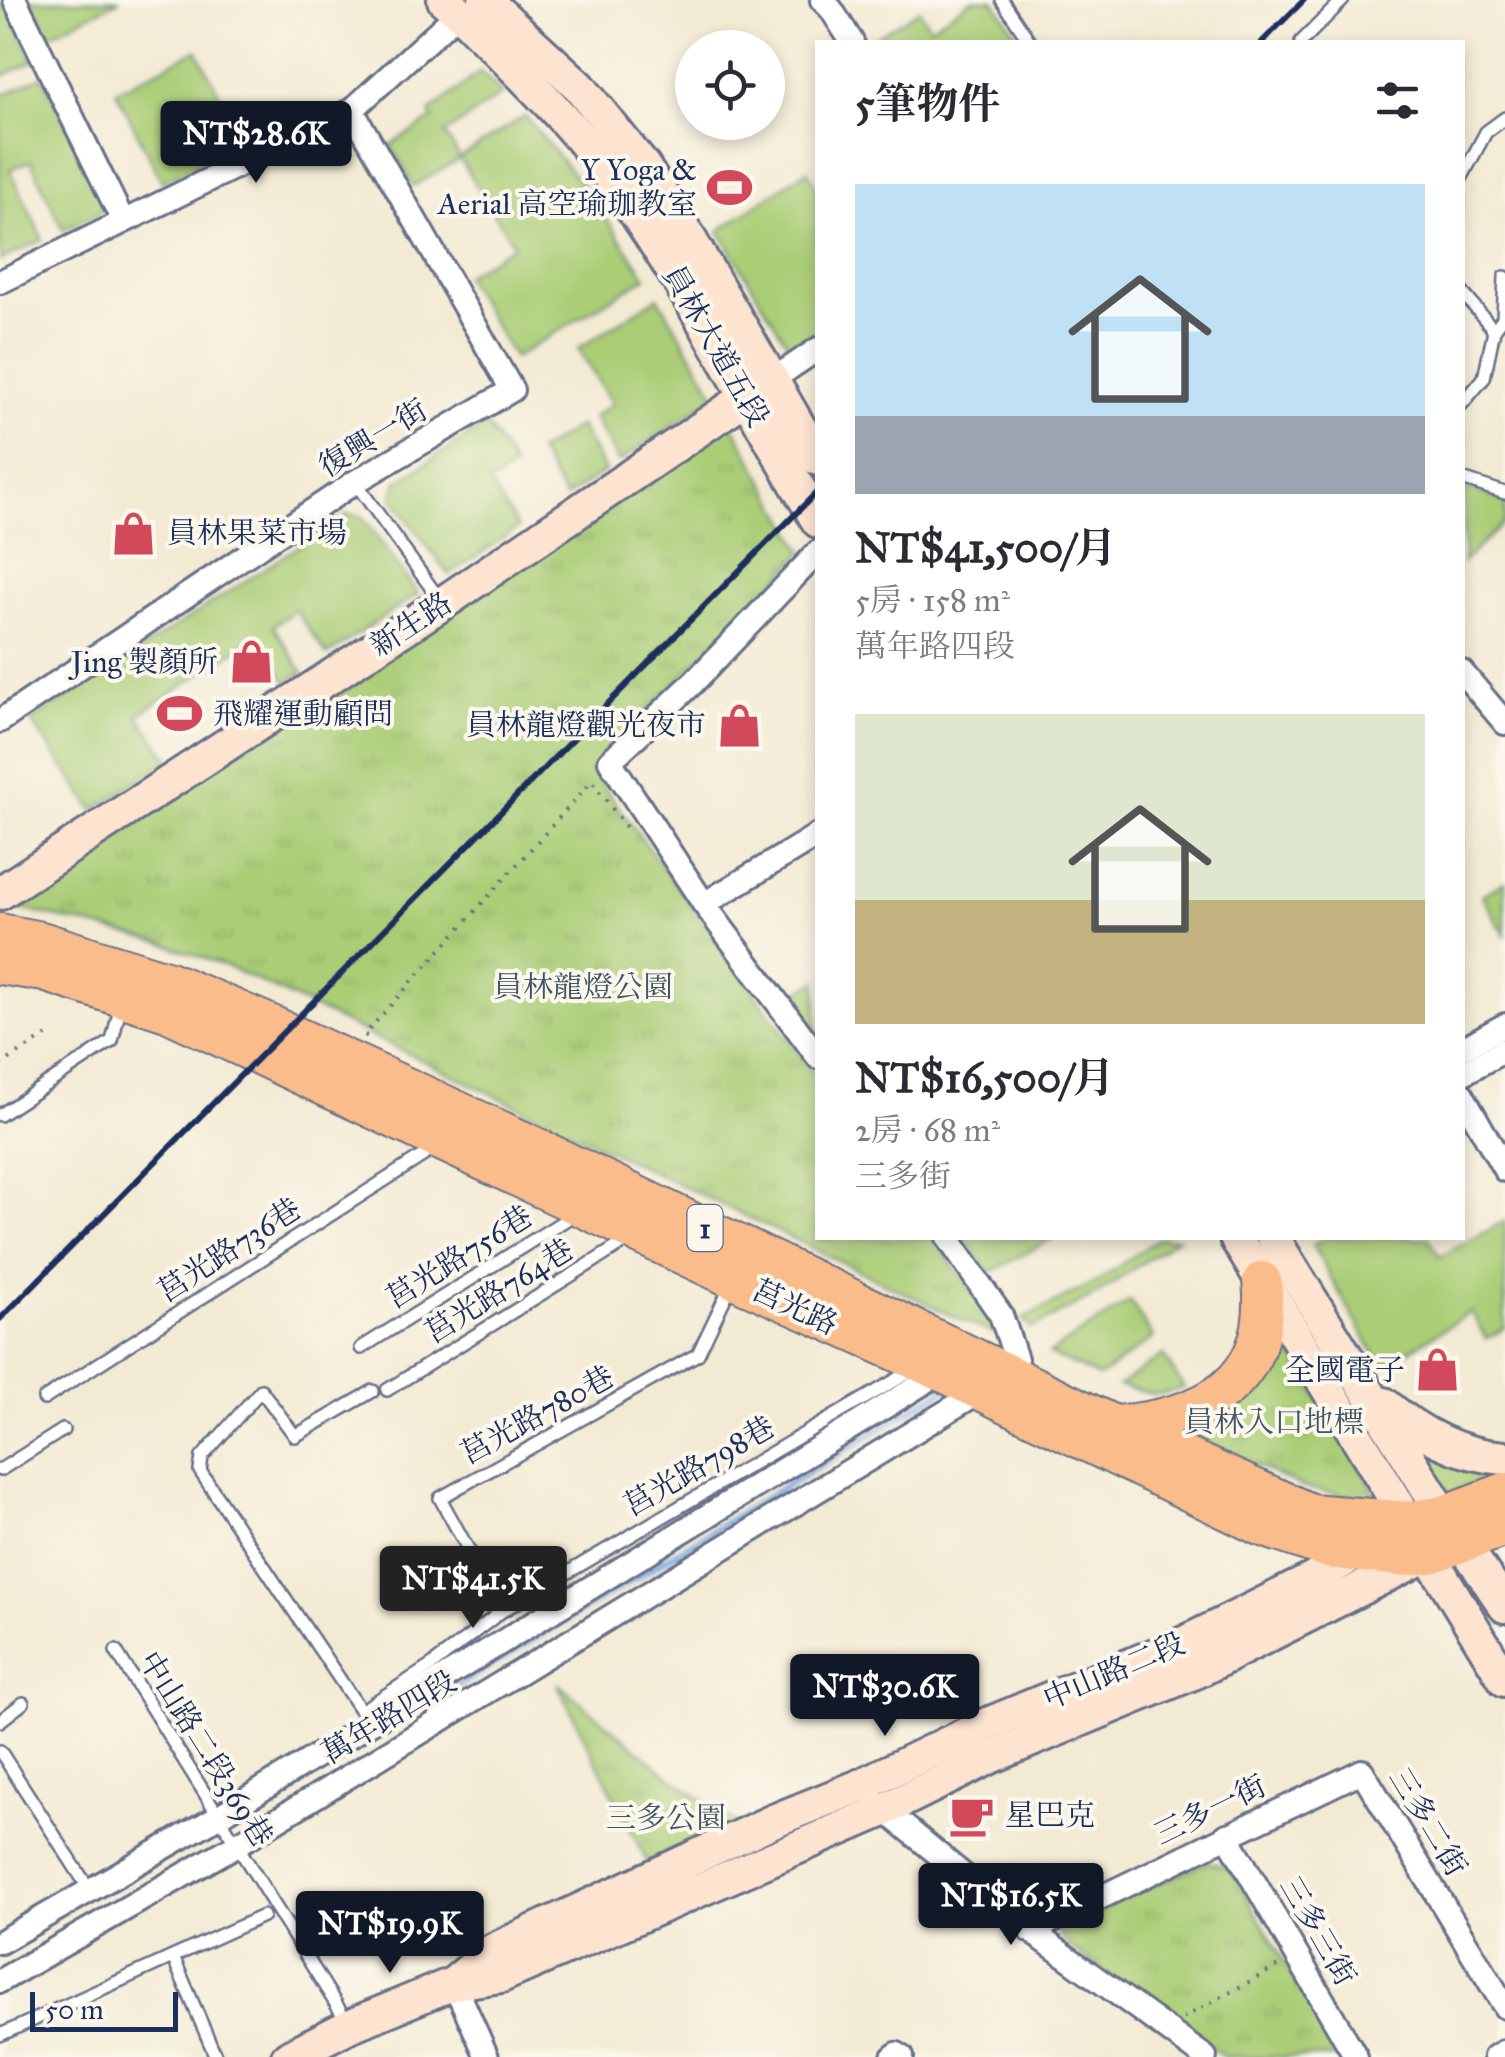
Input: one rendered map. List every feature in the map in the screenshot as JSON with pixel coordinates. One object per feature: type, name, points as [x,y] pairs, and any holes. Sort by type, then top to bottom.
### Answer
[{"type":"main road","name":"莒光路","points":[[0,933],[41,941],[169,982],[528,1142],[1260,1526],[1357,1554],[1430,1554]]},
{"type":"main road","name":"莒光路","points":[[0,964],[44,972],[123,996],[200,1028],[734,1279],[964,1371],[1114,1425],[1310,1513],[1439,1527]]},
{"type":"main road","points":[[1114,1425],[1160,1421],[1207,1404],[1226,1389],[1246,1369],[1256,1342],[1264,1306],[1262,1281]]},
{"type":"main road","name":"中山路二段","points":[[1430,1554],[1439,1527],[1505,1492]]},
{"type":"main road","name":"中山路二段","points":[[1439,1527],[1505,1527]]},
{"type":"street","points":[[14,0],[123,221]]},
{"type":"street","points":[[822,0],[851,40]]},
{"type":"street","points":[[0,282],[352,110],[465,3]]},
{"type":"street","name":"員林大道五段","points":[[465,3],[579,86],[644,167],[758,388],[815,514]]},
{"type":"street","name":"復興一街","points":[[2,715],[356,482],[512,390],[352,110]]},
{"type":"street","name":"新生路","points":[[0,893],[443,603],[815,351]]},
{"type":"street","name":"員林大道五段","points":[[758,388],[815,455]]},
{"type":"street","points":[[815,555],[693,684],[610,761],[704,904],[815,1052]]},
{"type":"street","points":[[1465,676],[1505,723]]},
{"type":"street","points":[[704,904],[815,837]]},
{"type":"street","points":[[1465,1047],[1505,1025]]},
{"type":"street","points":[[1465,1072],[1505,1050]]},
{"type":"street","points":[[1465,1099],[1505,1170]]},
{"type":"street","points":[[949,1240],[1001,1315],[1016,1358],[964,1371]]},
{"type":"street","points":[[1237,1240],[1262,1281],[1439,1527],[1505,1606]]},
{"type":"street","points":[[1274,1240],[1350,1364],[1439,1527]]},
{"type":"street","points":[[1350,1364],[1382,1403],[1407,1424],[1446,1446],[1485,1457],[1505,1458]]},
{"type":"street","name":"萬年路四段","points":[[0,1942],[219,1816],[964,1371]]},
{"type":"street","name":"萬年路四段","points":[[0,1981],[236,1845],[964,1371]]},
{"type":"street","name":"中山路二段","points":[[454,1984],[493,1950],[773,1821],[857,1787],[983,1726],[1186,1642],[1357,1554],[1439,1527]]},
{"type":"street","points":[[1430,1554],[1505,1680]]},
{"type":"street","name":"中山路二段","points":[[288,2057],[350,2026],[454,1984],[501,1976],[884,1810],[991,1758],[1198,1671],[1430,1554]]},
{"type":"street","name":"三多一街","points":[[1031,1931],[1362,1771]]},
{"type":"street","name":"三多二街","points":[[1362,1771],[1505,2007]]},
{"type":"street","points":[[857,1787],[1031,1931],[1206,2057]]},
{"type":"street","name":"三多三街","points":[[1227,1834],[1356,2057]]},
{"type":"street","points":[[454,1984],[487,2057]]},
{"type":"street","points":[[1495,2057],[1505,2051]]},
{"type":"lane","points":[[1002,0],[1029,40]]},
{"type":"lane","points":[[1303,40],[1344,0]]},
{"type":"lane","points":[[1465,171],[1486,132],[1505,118]]},
{"type":"lane","points":[[1465,400],[1484,378],[1494,330],[1504,318],[1505,278]]},
{"type":"lane","points":[[1465,296],[1494,330]]},
{"type":"lane","points":[[1465,480],[1505,493]]},
{"type":"lane","points":[[356,482],[443,603]]},
{"type":"lane","points":[[0,1115],[112,1041],[123,996]]},
{"type":"lane","name":"莒光路736巷","points":[[44,1399],[441,1143]]},
{"type":"lane","name":"莒光路756巷","points":[[362,1348],[583,1209]]},
{"type":"lane","name":"莒光路764巷","points":[[387,1390],[638,1234]]},
{"type":"lane","name":"莒光路780巷","points":[[502,1611],[440,1498],[698,1354],[734,1279]]},
{"type":"lane","name":"莒光路798巷","points":[[373,1391],[295,1436],[261,1390],[202,1458],[200,1470],[361,1710],[431,1666],[502,1611],[964,1371]]},
{"type":"lane","points":[[0,1470],[62,1430]]},
{"type":"lane","name":"中山路二段369巷","points":[[116,1650],[350,2026]]},
{"type":"lane","points":[[0,1721],[23,1704]]},
{"type":"lane","points":[[0,1752],[89,1889]]},
{"type":"lane","points":[[0,2035],[262,1916]]},
{"type":"lane","points":[[173,1957],[216,2057]]},
{"type":"path","points":[[382,1044],[364,1035],[592,781],[636,840]]},
{"type":"path","points":[[0,1065],[48,1035]]},
{"type":"path","points":[[1175,2022],[1284,1963]]},
{"type":"green space","points":[[30,0],[120,0],[49,35]]},
{"type":"green space","points":[[972,0],[993,0],[1022,40],[871,40],[919,10],[930,27]]},
{"type":"green space","points":[[0,5],[8,8],[34,61],[0,77]]},
{"type":"green space","points":[[197,50],[243,141],[162,182],[116,91]]},
{"type":"green space","points":[[480,72],[503,93],[445,134],[460,158],[525,116],[591,196],[646,277],[514,358],[464,276],[514,245],[460,159],[413,186],[391,145],[433,119],[430,112]]},
{"type":"green space","points":[[42,76],[105,199],[99,213],[63,230],[31,161],[10,169],[43,240],[0,260],[0,97]]},
{"type":"green space","points":[[807,170],[815,184],[815,331],[790,348],[719,231]]},
{"type":"green space","points":[[658,297],[716,396],[619,462],[593,417],[612,404],[578,349]]},
{"type":"green space","points":[[486,424],[514,467],[490,484],[518,528],[449,575],[393,499],[396,483]]},
{"type":"green space","name":"員林龍燈公園","points":[[732,424],[804,552],[591,769],[815,1075],[815,1240],[934,1240],[1004,1334],[959,1319],[231,968],[163,943],[17,908],[17,897]]},
{"type":"green space","points":[[579,426],[605,471],[565,498],[538,452]]},
{"type":"green space","points":[[1465,488],[1505,500],[1505,522],[1465,560]]},
{"type":"green space","points":[[348,514],[362,516],[418,594],[327,655],[295,610],[273,626],[303,672],[287,682],[256,637],[138,715],[170,760],[94,810],[31,721]]},
{"type":"green space","points":[[1505,882],[1505,935],[1482,895]]},
{"type":"green space","points":[[815,982],[815,1034],[788,997]]},
{"type":"green space","points":[[1505,1221],[1505,1328],[1486,1339],[1471,1312],[1382,1367],[1312,1245],[1321,1240],[1430,1240],[1440,1257]]},
{"type":"green space","points":[[965,1240],[1049,1240],[990,1273]]},
{"type":"green space","points":[[1156,1240],[1175,1240],[1097,1294],[1031,1329],[1023,1319],[1098,1281]]},
{"type":"green space","points":[[1130,1301],[1153,1338],[1099,1377],[1049,1354]]},
{"type":"green space","name":"員林入口地標","points":[[1273,1322],[1377,1496],[1374,1500],[1304,1488],[1177,1429]]},
{"type":"green space","points":[[1163,1355],[1184,1388],[1156,1395],[1119,1386]]},
{"type":"green space","points":[[1415,1445],[1505,1472],[1449,1494]]},
{"type":"green space","name":"三多公園","points":[[557,1683],[668,1775],[739,1826],[648,1864]]},
{"type":"green space","points":[[1208,1861],[1231,1869],[1339,2057],[1224,2057],[1071,1948],[1059,1935],[1060,1927]]},
{"type":"waterway","points":[[179,1852],[947,1388]]},
{"type":"railway","points":[[1264,40],[1304,0]]},
{"type":"railway","points":[[0,1319],[815,494]]},
{"type":"place","name":"Y Yoga & Aerial 高空瑜珈教室","points":[[730,187]]},
{"type":"place","name":"員林果菜市場","points":[[134,533]]},
{"type":"place","name":"Jing 製顏所","points":[[251,662]]},
{"type":"place","name":"飛耀運動顧問","points":[[180,714]]},
{"type":"place","name":"員林龍燈觀光夜市","points":[[739,725]]},
{"type":"place","name":"全國電子","points":[[1438,1370]]},
{"type":"place","name":"星巴克","points":[[972,1815]]}]
